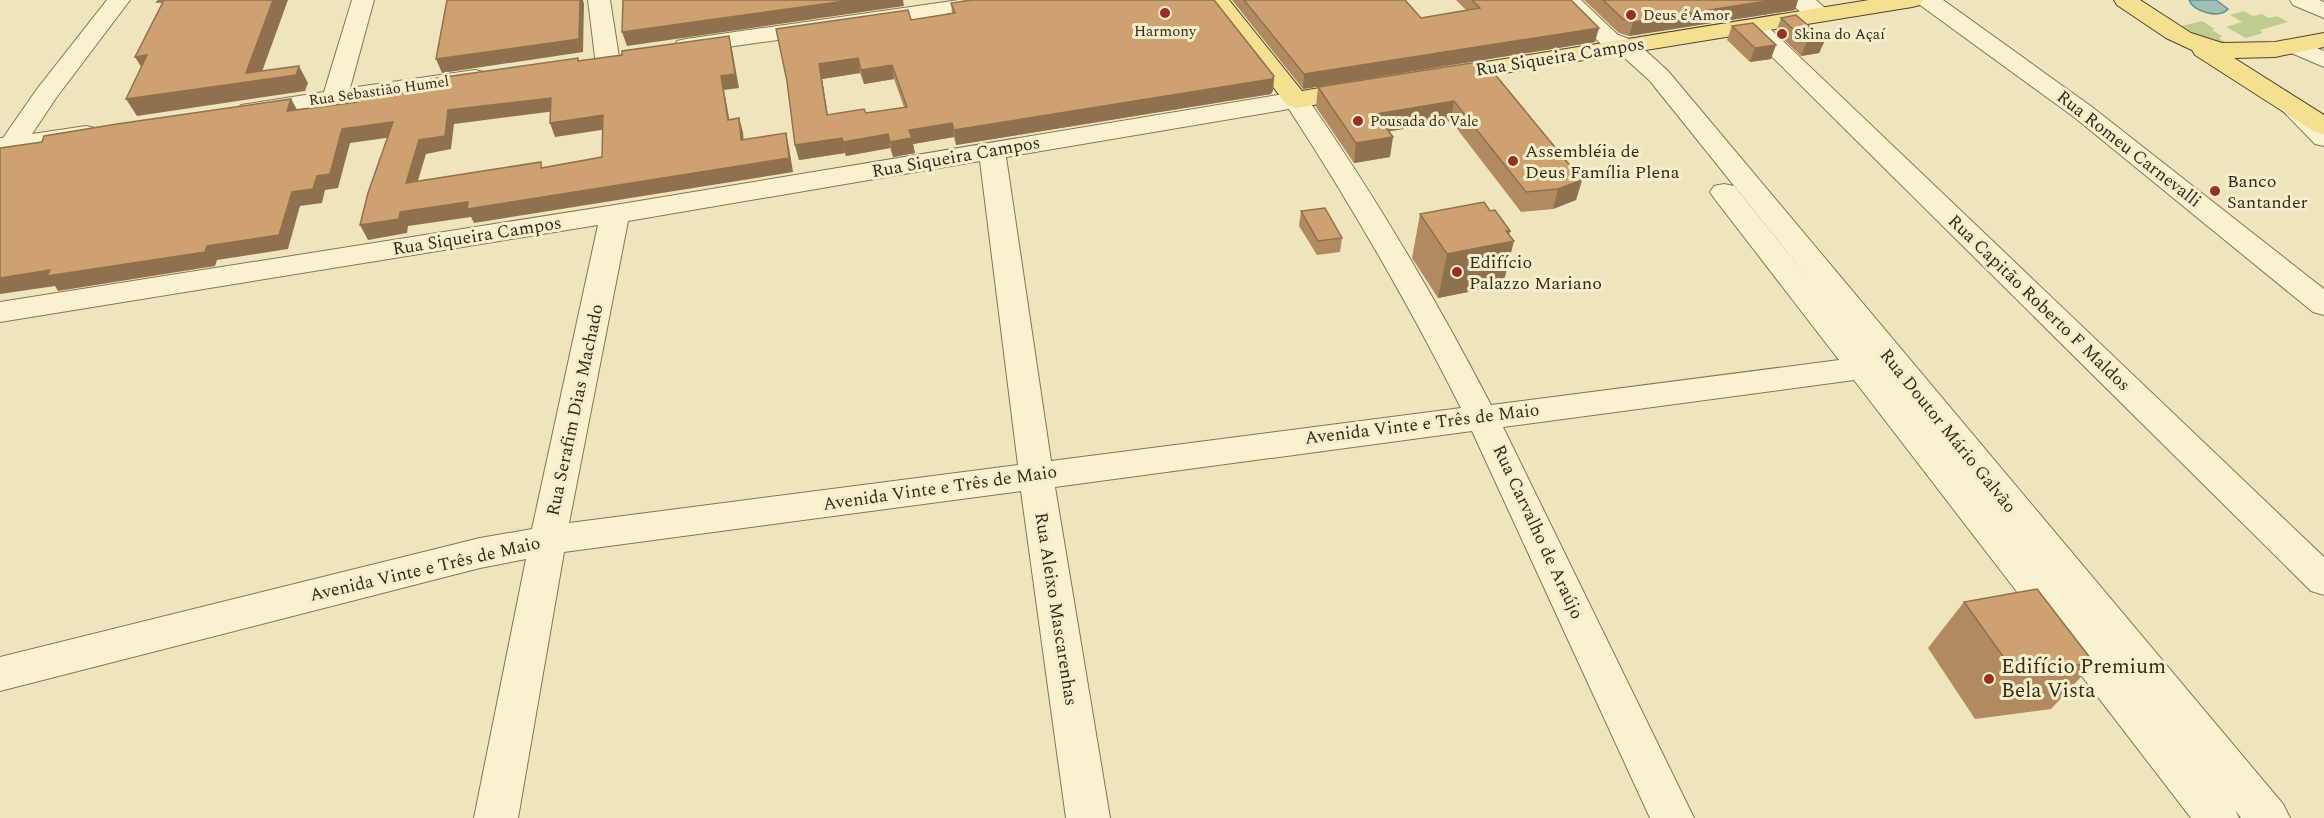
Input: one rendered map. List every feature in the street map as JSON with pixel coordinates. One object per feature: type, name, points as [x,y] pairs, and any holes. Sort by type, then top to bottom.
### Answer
[{"type":"main road","points":[[1217,0],[1296,100]]},
{"type":"main road","name":"Rua Siqueira Campos","points":[[1424,79],[1616,45],[1754,26],[1912,0]]},
{"type":"main road","points":[[2125,0],[2324,126]]},
{"type":"main road","points":[[2191,42],[2214,50],[2235,52],[2298,47],[2324,40]]},
{"type":"main road","points":[[2298,47],[2278,63],[2280,75],[2290,89],[2324,114]]},
{"type":"main road","name":"Rua Siqueira Campos","points":[[1296,100],[1389,85]]},
{"type":"street","points":[[5,146],[119,0]]},
{"type":"street","points":[[335,97],[363,0]]},
{"type":"street","points":[[599,0],[607,57]]},
{"type":"street","points":[[665,49],[927,6],[1008,0]]},
{"type":"street","name":"Rua Doutor Mário Galvão","points":[[1568,0],[1616,45],[1877,365],[2268,818]]},
{"type":"street","points":[[1801,0],[1821,15]]},
{"type":"street","name":"Rua Romeu Carnevalli","points":[[1928,0],[2083,112],[2324,305]]},
{"type":"street","points":[[2301,0],[2324,12]]},
{"type":"street","name":"Rua Capitão Roberto F Maldos","points":[[1754,26],[2324,580]]},
{"type":"street","points":[[2298,47],[2324,45]]},
{"type":"street","points":[[2298,47],[2324,60]]},
{"type":"street","name":"Rua Sebastião Humel","points":[[231,113],[501,73]]},
{"type":"street","name":"Rua Siqueira Campos","points":[[0,312],[615,214],[1296,100]]},
{"type":"street","name":"Rua Carvalho de Araújo","points":[[1296,100],[1360,195],[1443,340],[1482,416],[1672,818]]},
{"type":"street","points":[[2293,108],[2324,138]]},
{"type":"street","points":[[5,146],[103,131]]},
{"type":"street","name":"Rua Aleixo Mascarenhas","points":[[992,150],[1036,475],[1088,818]]},
{"type":"street","name":"Rua Serafim Dias Machado","points":[[496,818],[615,214]]},
{"type":"street","name":"Rua Doutor Mário Galvão","points":[[1877,365],[2217,818]]},
{"type":"street","name":"Avenida Vinte e Três de Maio","points":[[0,674],[480,553],[549,540],[1877,365]]},
{"type":"green space","points":[[2244,11],[2253,16],[2262,14],[2269,18],[2277,16],[2288,22],[2260,30],[2263,33],[2246,38],[2226,27],[2242,22],[2230,15]]},
{"type":"green space","points":[[2202,21],[2215,29],[2212,30],[2222,36],[2219,38],[2225,42],[2209,42],[2181,26]]},
{"type":"water","points":[[2189,0],[2216,0],[2228,9],[2219,14],[2207,13],[2196,8]]},
{"type":"building","points":[[159,0],[273,0],[246,73],[299,66],[296,75],[126,99],[147,55],[135,57],[163,2],[157,2]]},
{"type":"building","points":[[447,0],[580,0],[579,39],[436,59]]},
{"type":"building","points":[[623,0],[852,0],[622,32]]},
{"type":"building","points":[[971,0],[1214,0],[1274,76],[1272,79],[954,130],[952,123],[909,130],[912,138],[890,142],[888,134],[843,142],[842,138],[795,145],[787,81],[776,29],[908,10],[911,20],[955,13],[951,3]],"holes":[[[858,58],[861,70],[892,65],[907,107],[866,113],[864,109],[827,115],[819,64]]]},
{"type":"building","points":[[1244,0],[1405,0],[1421,18],[1480,8],[1472,0],[1571,0],[1599,28],[1304,74]]},
{"type":"building","points":[[1603,0],[1773,0],[1633,22],[1623,19]]},
{"type":"building","points":[[1796,15],[1825,40],[1807,42],[1781,18]]},
{"type":"building","points":[[1753,23],[1776,45],[1755,48],[1732,26]]},
{"type":"building","points":[[729,36],[735,74],[721,76],[728,120],[739,118],[741,140],[786,133],[789,158],[467,209],[468,202],[400,212],[399,219],[360,225],[368,193],[393,122],[342,129],[330,174],[317,176],[313,189],[292,192],[279,235],[207,246],[205,252],[47,276],[50,270],[0,278],[0,148],[42,142],[44,136],[291,99],[287,111],[357,102],[387,94],[429,88],[431,79],[578,58],[578,61],[622,55],[622,51]],"holes":[[[551,98],[550,123],[603,115],[602,157],[541,168],[541,162],[406,183],[419,140],[445,136],[448,110]]]},
{"type":"building","points":[[1484,61],[1582,180],[1558,189],[1526,192],[1454,101],[1376,114],[1393,137],[1356,143],[1318,87]]},
{"type":"building","points":[[1484,202],[1490,211],[1495,210],[1510,231],[1506,231],[1514,241],[1447,254],[1420,214]]},
{"type":"building","points":[[1325,208],[1342,238],[1318,241],[1301,211]]},
{"type":"building","points":[[2037,589],[2094,663],[2015,673],[1964,602]]},
{"type":"place","name":"Harmony","points":[[1165,13]]},
{"type":"place","name":"Deus é Amor","points":[[1631,15]]},
{"type":"place","name":"Skina do Açaí","points":[[1782,34]]},
{"type":"place","name":"Pousada do Vale","points":[[1358,121]]},
{"type":"place","name":"Assembléia de Deus Família Plena","points":[[1513,161]]},
{"type":"place","name":"Banco Santander","points":[[2215,191]]},
{"type":"place","name":"Edifício Palazzo Mariano","points":[[1457,272]]},
{"type":"place","name":"Edifício Premium Bela Vista","points":[[1989,679]]}]
